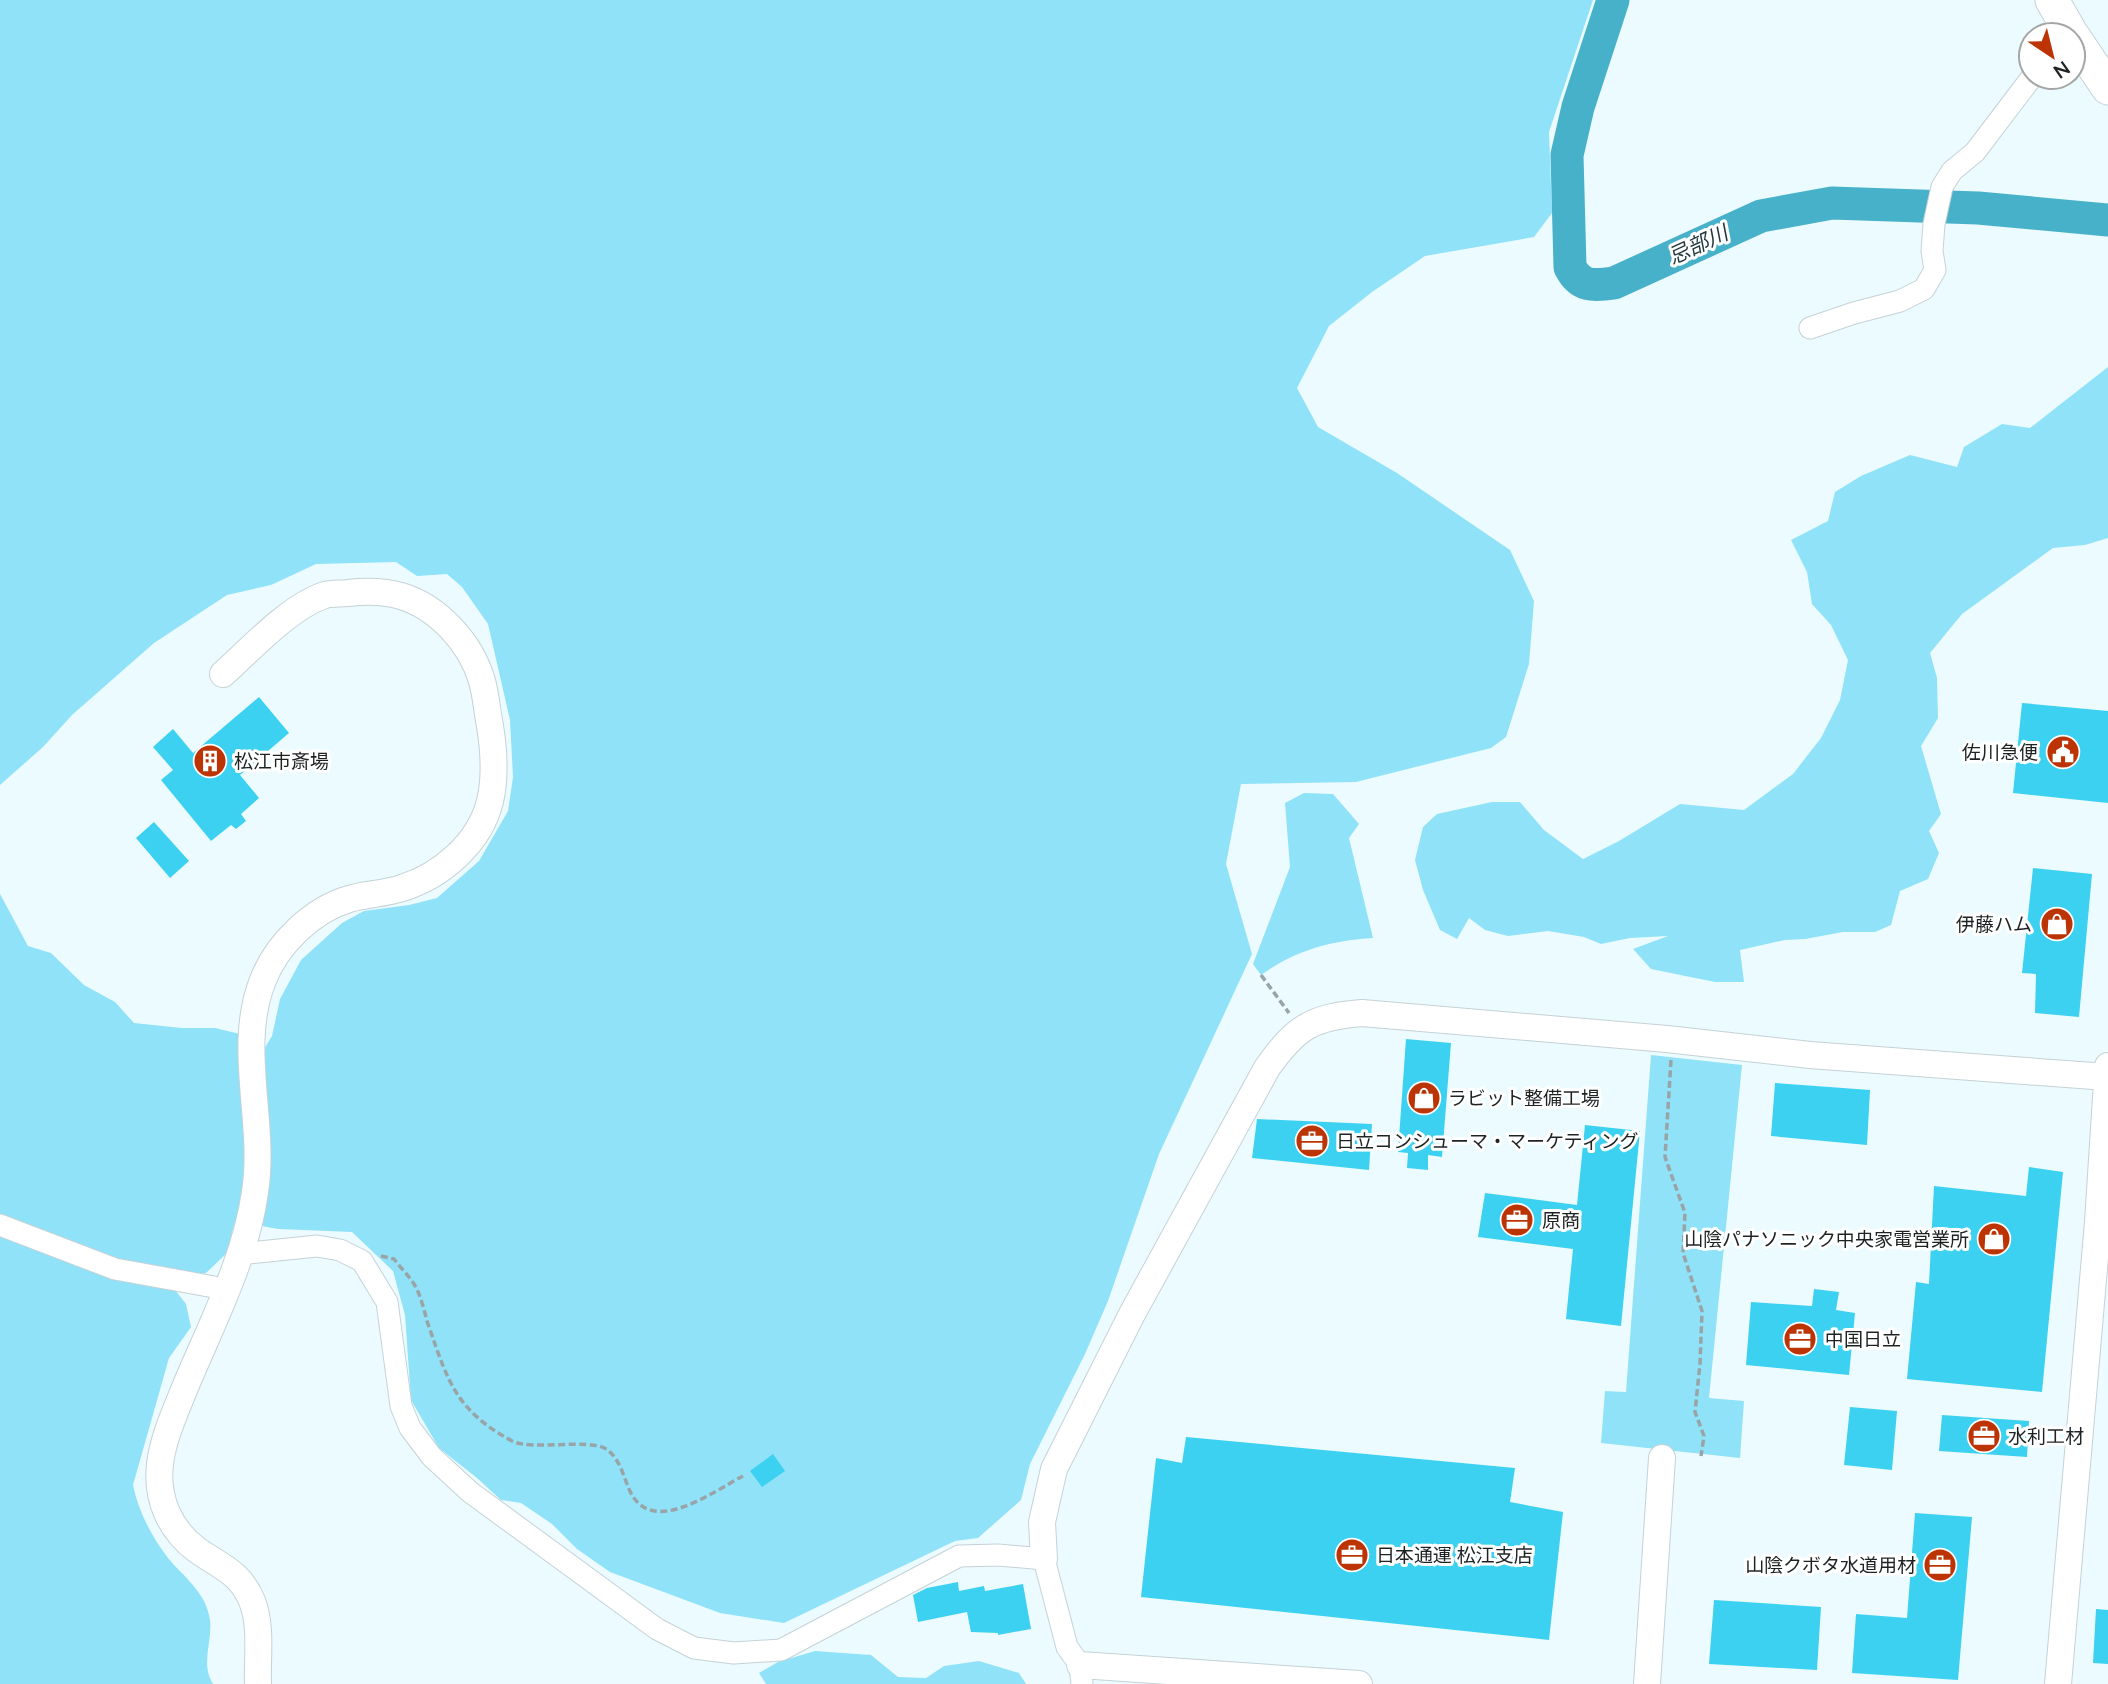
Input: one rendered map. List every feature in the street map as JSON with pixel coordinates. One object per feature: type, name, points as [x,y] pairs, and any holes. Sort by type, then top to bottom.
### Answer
[{"type":"main road","points":[[2052,0],[2064,21]]},
{"type":"main road","points":[[2087,57],[2108,88]]},
{"type":"street","points":[[1810,328],[1854,313],[1900,302],[1924,289],[1935,270],[1932,251],[1934,224],[1942,187],[1952,171],[1975,152],[2021,91]]},
{"type":"street","points":[[223,674],[297,610],[324,596],[368,591],[401,596],[430,610],[455,632],[471,655],[482,679],[495,766],[489,807],[479,828],[451,861],[419,882],[380,894],[351,898],[332,906],[294,933],[269,966],[261,985],[252,1028],[256,1187],[251,1216],[226,1289],[175,1413],[160,1462],[160,1482],[168,1516],[176,1531],[201,1553],[231,1571],[243,1584],[252,1601],[258,1632],[258,1684]]},
{"type":"street","points":[[1359,1684],[1081,1674],[1067,1647],[1044,1559],[1042,1522],[1054,1469],[1132,1314],[1267,1068],[1286,1041],[1305,1026],[1334,1015],[1362,1013],[1667,1039],[1810,1055],[2107,1071],[2098,1222],[2058,1684]]},
{"type":"street","points":[[0,1225],[116,1269],[226,1289]]},
{"type":"street","points":[[239,1254],[317,1246],[340,1250],[362,1261],[387,1302],[401,1406],[410,1428],[432,1457],[470,1492],[657,1629],[694,1648],[734,1653],[781,1650],[959,1556],[998,1555],[1044,1559]]},
{"type":"street","points":[[1647,1684],[1662,1458]]},
{"type":"path","points":[[1261,975],[1293,1019]]},
{"type":"path","points":[[1672,1050],[1665,1157],[1685,1213],[1683,1252],[1702,1311],[1695,1412],[1703,1436],[1701,1455]]},
{"type":"path","points":[[362,1261],[379,1255],[394,1259],[415,1285],[448,1380],[468,1409],[487,1427],[516,1443],[603,1446],[615,1456],[633,1499],[644,1509],[659,1513],[681,1508],[743,1476]]},
{"type":"shaded area","points":[[0,0],[1593,0],[1549,132],[1552,213],[1534,237],[1425,256],[1372,292],[1329,326],[1297,388],[1318,427],[1397,473],[1510,550],[1534,601],[1529,664],[1506,737],[1491,748],[1356,782],[1241,784],[1226,864],[1252,954],[1159,1154],[1108,1301],[1085,1354],[1030,1464],[1021,1500],[978,1538],[955,1541],[784,1623],[720,1613],[610,1572],[577,1549],[552,1524],[521,1503],[501,1500],[439,1448],[411,1400],[405,1315],[393,1271],[352,1232],[278,1229],[235,1221],[227,1253],[206,1273],[176,1276],[172,1286],[186,1304],[191,1327],[169,1358],[133,1485],[142,1514],[156,1541],[203,1598],[210,1624],[207,1667],[213,1684],[0,1684],[0,894],[28,946],[51,953],[84,985],[115,1002],[134,1023],[215,1028],[240,1034],[264,1049],[272,1036],[280,999],[301,960],[342,923],[364,911],[437,898],[479,861],[508,811],[513,777],[510,720],[488,624],[462,587],[447,574],[417,576],[396,562],[316,564],[271,585],[227,595],[154,643],[72,715],[43,747],[0,785]]},
{"type":"shaded area","points":[[2108,367],[2108,538],[2085,545],[2053,548],[1962,614],[1930,653],[1937,678],[1938,718],[1921,746],[1941,814],[1929,831],[1939,853],[1928,879],[1900,891],[1891,925],[1875,932],[1843,932],[1785,940],[1740,950],[1744,982],[1715,982],[1651,969],[1633,949],[1668,936],[1630,938],[1601,944],[1584,937],[1548,931],[1508,936],[1485,930],[1469,918],[1457,939],[1440,930],[1423,890],[1415,860],[1423,827],[1437,814],[1492,802],[1520,802],[1544,830],[1583,859],[1680,804],[1744,810],[1793,774],[1821,738],[1840,700],[1848,660],[1831,625],[1812,604],[1807,572],[1791,540],[1828,521],[1835,492],[1861,476],[1910,455],[1957,467],[1964,447],[2002,424],[2030,428]]},
{"type":"shaded area","points":[[1304,793],[1333,794],[1359,824],[1349,838],[1373,938],[1314,948],[1287,959],[1261,975],[1253,964],[1290,867],[1285,803]]},
{"type":"shaded area","points":[[1651,1055],[1742,1065],[1709,1398],[1744,1401],[1740,1458],[1601,1443],[1605,1391],[1626,1392]]},
{"type":"shaded area","points":[[815,1651],[871,1655],[898,1677],[926,1678],[944,1666],[979,1661],[1019,1673],[1026,1684],[766,1684],[759,1673],[778,1662]]},
{"type":"building","name":"松江市斎場","points":[[259,697],[289,733],[240,775],[259,798],[241,814],[246,821],[236,829],[231,825],[211,841],[161,780],[173,770],[153,747],[173,729],[193,753]]},
{"type":"building","name":"佐川急便","points":[[2022,703],[2108,711],[2108,803],[2013,793]]},
{"type":"building","points":[[154,822],[189,861],[170,878],[136,838]]},
{"type":"building","name":"伊藤ハム","points":[[2033,868],[2092,874],[2079,1017],[2035,1013],[2036,974],[2022,973]]},
{"type":"building","name":"ラビット整備工場","points":[[1406,1039],[1451,1043],[1442,1157],[1428,1155],[1428,1170],[1407,1168],[1408,1153],[1398,1152]]},
{"type":"building","points":[[1775,1083],[1870,1090],[1867,1145],[1771,1136]]},
{"type":"building","name":"日立コンシューマ・マーケティング","points":[[1257,1119],[1372,1124],[1369,1170],[1252,1158]]},
{"type":"building","points":[[1585,1125],[1640,1131],[1621,1326],[1566,1319],[1573,1249],[1478,1237],[1485,1193],[1577,1205]]},
{"type":"building","name":"山陰パナソニック中央家電営業所","points":[[2029,1167],[2063,1172],[2042,1392],[1907,1379],[1916,1282],[1929,1284],[1934,1186],[2026,1196]]},
{"type":"building","name":"中国日立","points":[[1814,1289],[1839,1292],[1836,1310],[1855,1313],[1849,1375],[1746,1365],[1751,1302],[1812,1306]]},
{"type":"building","points":[[1850,1407],[1897,1411],[1892,1470],[1844,1465]]},
{"type":"building","name":"水利工材","points":[[1942,1415],[2029,1421],[2027,1457],[1939,1451]]},
{"type":"building","name":"日本通運 松江支店","points":[[1186,1437],[1515,1468],[1510,1502],[1563,1512],[1549,1640],[1141,1597],[1156,1458],[1182,1463]]},
{"type":"building","points":[[773,1454],[785,1471],[762,1487],[750,1471]]},
{"type":"building","points":[[1915,1513],[1972,1517],[1958,1680],[1852,1673],[1856,1614],[1907,1618]]},
{"type":"building","points":[[958,1582],[959,1591],[984,1586],[985,1591],[1023,1584],[1031,1629],[998,1635],[971,1632],[967,1612],[918,1622],[913,1595],[927,1588]]},
{"type":"building","points":[[1714,1600],[1821,1607],[1817,1670],[1709,1664]]},
{"type":"building","points":[[2096,1609],[2108,1610],[2108,1664],[2093,1663]]},
{"type":"waterway","name":"忌部川","points":[[1613,0],[1578,107],[1567,155],[1570,267],[1583,282],[1593,285],[1614,283],[1761,216],[1832,203],[1978,208],[2108,220]]},
{"type":"place","name":"佐川急便","points":[[2063,752]]},
{"type":"place","name":"松江市斎場","points":[[210,761]]},
{"type":"place","name":"伊藤ハム","points":[[2057,924]]},
{"type":"place","name":"ラビット整備工場","points":[[1424,1098]]},
{"type":"place","name":"日立コンシューマ・マーケティング","points":[[1312,1141]]},
{"type":"place","name":"原商","points":[[1517,1220]]},
{"type":"place","name":"山陰パナソニック中央家電営業所","points":[[1994,1239]]},
{"type":"place","name":"中国日立","points":[[1800,1339]]},
{"type":"place","name":"水利工材","points":[[1984,1436]]},
{"type":"place","name":"日本通運 松江支店","points":[[1352,1555]]},
{"type":"place","name":"山陰クボタ水道用材","points":[[1940,1565]]}]
